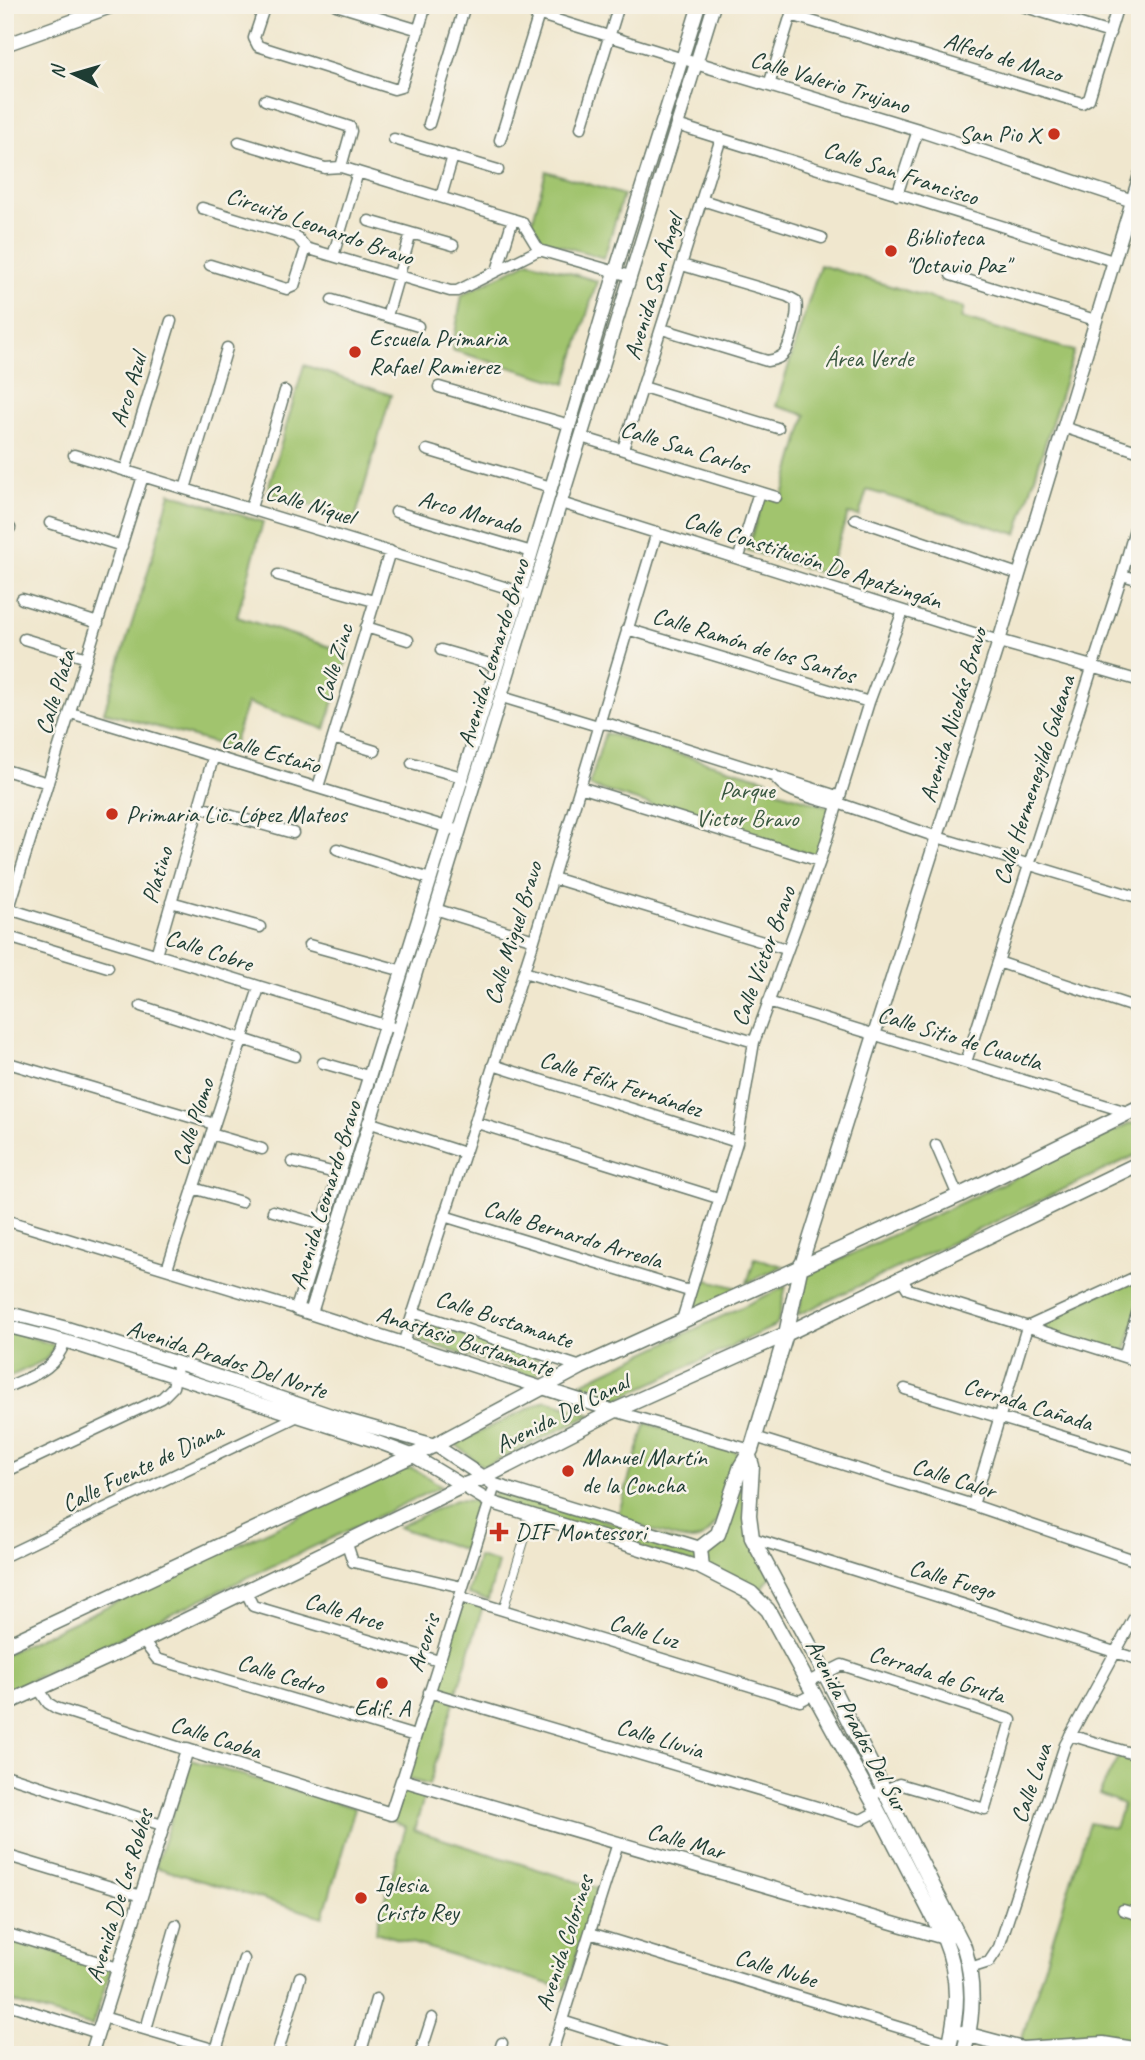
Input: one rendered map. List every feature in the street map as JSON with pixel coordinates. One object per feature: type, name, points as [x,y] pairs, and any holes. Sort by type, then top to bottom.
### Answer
[{"type":"main road","name":"Avenida Del Canal","points":[[5,1646],[435,1445],[582,1367],[1136,1112]]},
{"type":"main road","name":"Avenida Del Canal","points":[[5,1704],[143,1641],[462,1486],[489,1482],[614,1411],[786,1334],[1140,1163]]},
{"type":"main road","name":"Avenida Prados Del Sur","points":[[701,1548],[718,1534],[741,1466],[751,1448],[786,1334],[801,1265]]},
{"type":"main road","name":"Avenida Prados Del Sur","points":[[751,1448],[749,1515],[752,1538],[884,1790],[951,1935],[957,1984],[957,2012],[950,2043]]},
{"type":"main road","points":[[701,1548],[702,1568]]},
{"type":"main road","name":"Avenida Prados Del Sur","points":[[702,1568],[751,1593],[768,1610],[878,1811],[970,1968],[972,2014],[962,2055]]},
{"type":"main road","points":[[950,2043],[969,2034],[1022,2049],[1140,2050]]},
{"type":"street","points":[[5,45],[116,5]]},
{"type":"street","points":[[265,5],[254,38],[258,46],[394,89],[401,87],[426,5]]},
{"type":"street","points":[[336,5],[419,30]]},
{"type":"street","points":[[429,124],[465,5]]},
{"type":"street","name":"Calle Valerio Trujano","points":[[508,5],[918,130],[1136,201]]},
{"type":"street","points":[[581,128],[619,5]]},
{"type":"street","name":"Avenida Leonardo Bravo","points":[[298,1309],[368,1076],[391,1028],[435,909],[502,697],[527,594],[532,552],[615,272],[699,5]]},
{"type":"street","name":"Avenida Leonardo Bravo","points":[[311,1313],[368,1122],[403,971],[446,827],[497,666],[561,503],[714,5]]},
{"type":"street","points":[[1019,5],[1110,33],[1118,5]]},
{"type":"street","points":[[769,85],[793,10]]},
{"type":"street","name":"Alfedo de Mazo","points":[[793,10],[1082,103],[1089,99],[1110,33]]},
{"type":"street","points":[[500,140],[539,14]]},
{"type":"street","points":[[265,100],[350,127],[341,167]]},
{"type":"street","name":"Calle San Francisco","points":[[677,125],[1113,261]]},
{"type":"street","points":[[897,195],[918,130]]},
{"type":"street","name":"Avenida San Ángel","points":[[623,449],[721,138]]},
{"type":"street","points":[[394,139],[498,170]]},
{"type":"street","points":[[239,142],[325,168],[341,167],[522,222],[539,250],[630,276]]},
{"type":"street","points":[[441,197],[453,156]]},
{"type":"street","points":[[333,256],[358,172]]},
{"type":"street","name":"Avenida Nicolás Bravo","points":[[801,1265],[999,641],[1113,261],[1136,201],[1140,175]]},
{"type":"street","points":[[702,200],[822,237]]},
{"type":"street","name":"Circuito Leonardo Bravo","points":[[202,208],[297,237],[306,248],[450,291],[457,291],[539,250]]},
{"type":"street","points":[[496,271],[513,219]]},
{"type":"street","points":[[369,221],[453,245]]},
{"type":"street","points":[[387,316],[411,233]]},
{"type":"street","points":[[210,265],[287,289],[293,286],[306,248]]},
{"type":"street","points":[[662,330],[767,361],[775,360],[785,352],[799,310],[796,301],[787,296],[682,265]]},
{"type":"street","points":[[951,275],[1095,320]]},
{"type":"street","points":[[332,300],[418,326]]},
{"type":"street","name":"Arco Azul","points":[[125,471],[171,321]]},
{"type":"street","points":[[185,489],[227,348]]},
{"type":"street","points":[[439,387],[570,425]]},
{"type":"street","points":[[643,387],[778,428]]},
{"type":"street","points":[[251,508],[285,391]]},
{"type":"street","points":[[1063,427],[1140,452]]},
{"type":"street","name":"Calle San Carlos","points":[[581,437],[776,497]]},
{"type":"street","points":[[427,450],[551,487]]},
{"type":"street","name":"Calle Níquel","points":[[74,455],[527,594]]},
{"type":"street","name":"Calle Plata","points":[[5,921],[143,476]]},
{"type":"street","points":[[738,557],[759,492]]},
{"type":"street","name":"Calle Constitución De Apatzingán","points":[[561,503],[999,641],[1092,667]]},
{"type":"street","name":"Calle Hermenegildo Galeana","points":[[966,1062],[1122,575],[1140,511]]},
{"type":"street","name":"Arco Morado","points":[[396,512],[532,552]]},
{"type":"street","points":[[855,519],[1018,574]]},
{"type":"street","points":[[50,523],[122,546]]},
{"type":"street","name":"Calle Miguel Bravo","points":[[403,1344],[524,972],[657,532]]},
{"type":"street","name":"Calle Zinc","points":[[318,787],[390,551]]},
{"type":"street","points":[[278,575],[374,601]]},
{"type":"street","points":[[1122,575],[1140,580]]},
{"type":"street","points":[[22,599],[98,623]]},
{"type":"street","name":"Calle Víctor Bravo","points":[[682,1320],[737,1142],[754,1042],[820,861],[869,702],[903,611]]},
{"type":"street","points":[[366,627],[408,640]]},
{"type":"street","name":"Calle Ramón de los Santos","points":[[627,629],[869,702]]},
{"type":"street","points":[[24,639],[87,658]]},
{"type":"street","points":[[441,650],[497,666]]},
{"type":"street","points":[[1092,667],[1140,681]]},
{"type":"street","points":[[502,697],[599,725],[609,724],[778,777],[779,784],[786,789],[838,802],[937,837],[1140,898]]},
{"type":"street","name":"Calle Estaño","points":[[71,713],[460,831]]},
{"type":"street","points":[[333,738],[375,751]]},
{"type":"street","name":"Platino","points":[[156,955],[214,758]]},
{"type":"street","points":[[412,763],[462,777]]},
{"type":"street","points":[[5,770],[48,783]]},
{"type":"street","points":[[580,788],[820,861]]},
{"type":"street","points":[[200,807],[293,833]]},
{"type":"street","points":[[337,849],[430,879]]},
{"type":"street","points":[[553,878],[786,950]]},
{"type":"street","points":[[171,902],[260,928]]},
{"type":"street","name":"Calle Cobre","points":[[9,909],[391,1028]]},
{"type":"street","points":[[435,909],[534,940]]},
{"type":"street","points":[[5,936],[108,967]]},
{"type":"street","points":[[309,945],[403,971]]},
{"type":"street","points":[[998,962],[1140,1009]]},
{"type":"street","points":[[524,972],[754,1042]]},
{"type":"street","name":"Calle Plomo","points":[[167,1269],[259,988]]},
{"type":"street","name":"Calle Sitio de Cuautla","points":[[768,1002],[1136,1112]]},
{"type":"street","points":[[141,1006],[295,1056]]},
{"type":"street","points":[[5,1062],[212,1129],[262,1149]]},
{"type":"street","points":[[323,1063],[368,1076]]},
{"type":"street","name":"Calle Félix Fernández","points":[[493,1065],[737,1142]]},
{"type":"street","points":[[368,1122],[464,1153]]},
{"type":"street","points":[[474,1122],[718,1198]]},
{"type":"street","points":[[936,1145],[958,1196]]},
{"type":"street","points":[[292,1162],[339,1174]]},
{"type":"street","points":[[193,1188],[241,1202]]},
{"type":"street","points":[[273,1211],[323,1225]]},
{"type":"street","name":"Calle Bernardo Arreola","points":[[444,1216],[689,1292]]},
{"type":"street","name":"Anastasio Bustamante","points":[[5,1220],[311,1313],[614,1411],[751,1448]]},
{"type":"street","points":[[973,1505],[1027,1327],[1140,1275]]},
{"type":"street","points":[[901,1278],[908,1290],[1140,1362]]},
{"type":"street","points":[[1124,1357],[1140,1303]]},
{"type":"street","name":"Avenida Prados Del Norte","points":[[5,1312],[66,1328],[343,1419],[435,1445],[489,1482],[701,1548]]},
{"type":"street","name":"Calle Bustamante","points":[[413,1312],[582,1367]]},
{"type":"street","points":[[5,1326],[65,1341],[412,1455],[489,1502],[702,1568]]},
{"type":"street","points":[[5,1388],[49,1367],[57,1360],[65,1341]]},
{"type":"street","points":[[5,1472],[162,1398],[169,1393],[178,1363]]},
{"type":"street","name":"Cerrada Cañada","points":[[905,1389],[1140,1460]]},
{"type":"street","name":"Calle Fuente de Diana","points":[[5,1556],[298,1416]]},
{"type":"street","name":"Calle Calor","points":[[751,1448],[973,1505],[1140,1562]]},
{"type":"street","name":"Arcoris","points":[[391,1814],[489,1502],[489,1482]]},
{"type":"street","points":[[503,1610],[532,1515]]},
{"type":"street","name":"Calle Fuego","points":[[752,1538],[1140,1660]]},
{"type":"street","name":"Calle Luz","points":[[346,1541],[353,1562],[461,1592],[503,1610],[800,1701],[812,1688]]},
{"type":"street","name":"Calle Arce","points":[[245,1590],[253,1606],[439,1661]]},
{"type":"street","points":[[768,1610],[785,1599]]},
{"type":"street","name":"Calle Lava","points":[[970,1968],[989,1962],[999,1947],[1070,1735],[1140,1607]]},
{"type":"street","name":"Calle Cedro","points":[[143,1641],[157,1659],[415,1736]]},
{"type":"street","name":"Cerrada de Gruta","points":[[812,1688],[824,1672],[842,1665],[1011,1720],[985,1809],[899,1784],[870,1796]]},
{"type":"street","name":"Calle Caoba","points":[[38,1688],[48,1703],[56,1707],[391,1814]]},
{"type":"street","name":"Calle Lluvia","points":[[429,1692],[861,1820],[878,1811]]},
{"type":"street","points":[[1070,1735],[1140,1756]]},
{"type":"street","name":"Avenida De Los Robles","points":[[91,2055],[187,1750]]},
{"type":"street","points":[[5,1775],[162,1825]]},
{"type":"street","name":"Calle Mar","points":[[401,1780],[951,1935]]},
{"type":"street","name":"Avenida Colorines","points":[[551,2055],[618,1843]]},
{"type":"street","points":[[5,1855],[141,1896]]},
{"type":"street","points":[[1123,1910],[1140,1915]]},
{"type":"street","points":[[146,2029],[176,1925]]},
{"type":"street","points":[[5,1933],[118,1968]]},
{"type":"street","name":"Calle Nube","points":[[590,1933],[950,2043]]},
{"type":"street","points":[[216,2050],[244,1959]]},
{"type":"street","points":[[277,2055],[300,1977]]},
{"type":"street","points":[[360,2055],[376,2000]]},
{"type":"street","points":[[5,2003],[98,2033]]},
{"type":"street","points":[[103,2017],[233,2055]]},
{"type":"street","points":[[420,2055],[432,2018]]},
{"type":"street","points":[[562,2021],[670,2055]]},
{"type":"street","points":[[498,2055],[502,2043]]},
{"type":"green space","points":[[546,171],[623,195],[604,258],[542,240],[532,223]]},
{"type":"green space","points":[[529,261],[597,281],[566,384],[452,350],[462,295]]},
{"type":"green space","name":"Área Verde","points":[[820,265],[964,308],[961,318],[1074,351],[1017,534],[867,490],[859,516],[848,514],[827,575],[747,550],[765,494],[782,499],[806,415],[776,406]]},
{"type":"green space","points":[[304,365],[391,395],[355,519],[267,492]]},
{"type":"green space","points":[[170,493],[263,522],[237,617],[349,653],[325,729],[247,703],[232,748],[104,712]]},
{"type":"green space","name":"Parque Victor Bravo","points":[[605,733],[766,779],[777,791],[833,808],[818,857],[589,786]]},
{"type":"green space","points":[[1131,1123],[1140,1125],[1140,1153],[798,1315],[807,1275]]},
{"type":"green space","points":[[755,1258],[783,1266],[747,1283]]},
{"type":"green space","points":[[1140,1275],[1140,1303],[1124,1357],[1027,1327]]},
{"type":"green space","points":[[704,1279],[742,1289],[695,1311]]},
{"type":"green space","points":[[786,1286],[777,1325],[618,1399],[573,1387]]},
{"type":"green space","points":[[424,1322],[548,1362],[534,1377],[418,1340]]},
{"type":"green space","points":[[5,1328],[56,1346],[45,1360],[5,1379]]},
{"type":"green space","points":[[546,1400],[591,1415],[483,1467],[455,1444]]},
{"type":"green space","points":[[646,1423],[738,1454],[718,1520],[702,1538],[691,1540],[674,1537],[617,1518]]},
{"type":"green space","points":[[748,1459],[747,1515],[771,1576],[760,1591],[730,1581],[703,1567],[702,1548],[719,1535]]},
{"type":"green space","points":[[412,1468],[442,1486],[5,1692],[5,1654],[401,1469]]},
{"type":"green space","points":[[497,1487],[698,1549],[700,1566],[491,1502]]},
{"type":"green space","points":[[455,1500],[480,1501],[464,1550],[398,1527]]},
{"type":"green space","points":[[478,1557],[498,1563],[488,1600],[468,1594]]},
{"type":"green space","points":[[463,1601],[483,1606],[429,1785],[407,1779]]},
{"type":"green space","points":[[1118,1757],[1140,1762],[1140,2048],[1073,2046],[1070,2055],[1013,2055],[1017,2044],[1020,2044],[1089,1823],[1115,1828],[1123,1804],[1099,1794]]},
{"type":"green space","points":[[191,1760],[355,1808],[323,1917],[155,1867]]},
{"type":"green space","points":[[405,1785],[426,1792],[414,1830],[597,1888],[566,1989],[375,1932],[406,1827],[392,1821]]},
{"type":"green space","points":[[5,1936],[111,1969],[92,2026],[5,2000]]},
{"type":"place","name":"San Pio X","points":[[1054,134]]},
{"type":"place","name":"Biblioteca \"Octavio Paz\"","points":[[891,251]]},
{"type":"place","name":"Escuela Primaria Rafael Ramierez","points":[[355,352]]},
{"type":"place","name":"Primaria Lic. López Mateos","points":[[112,814]]},
{"type":"place","name":"Manuel Martín de la Concha","points":[[568,1471]]},
{"type":"place","name":"DIF Montessori","points":[[499,1532]]},
{"type":"place","name":"Edif. A","points":[[382,1683]]},
{"type":"place","name":"Iglesia Cristo Rey","points":[[361,1898]]}]
